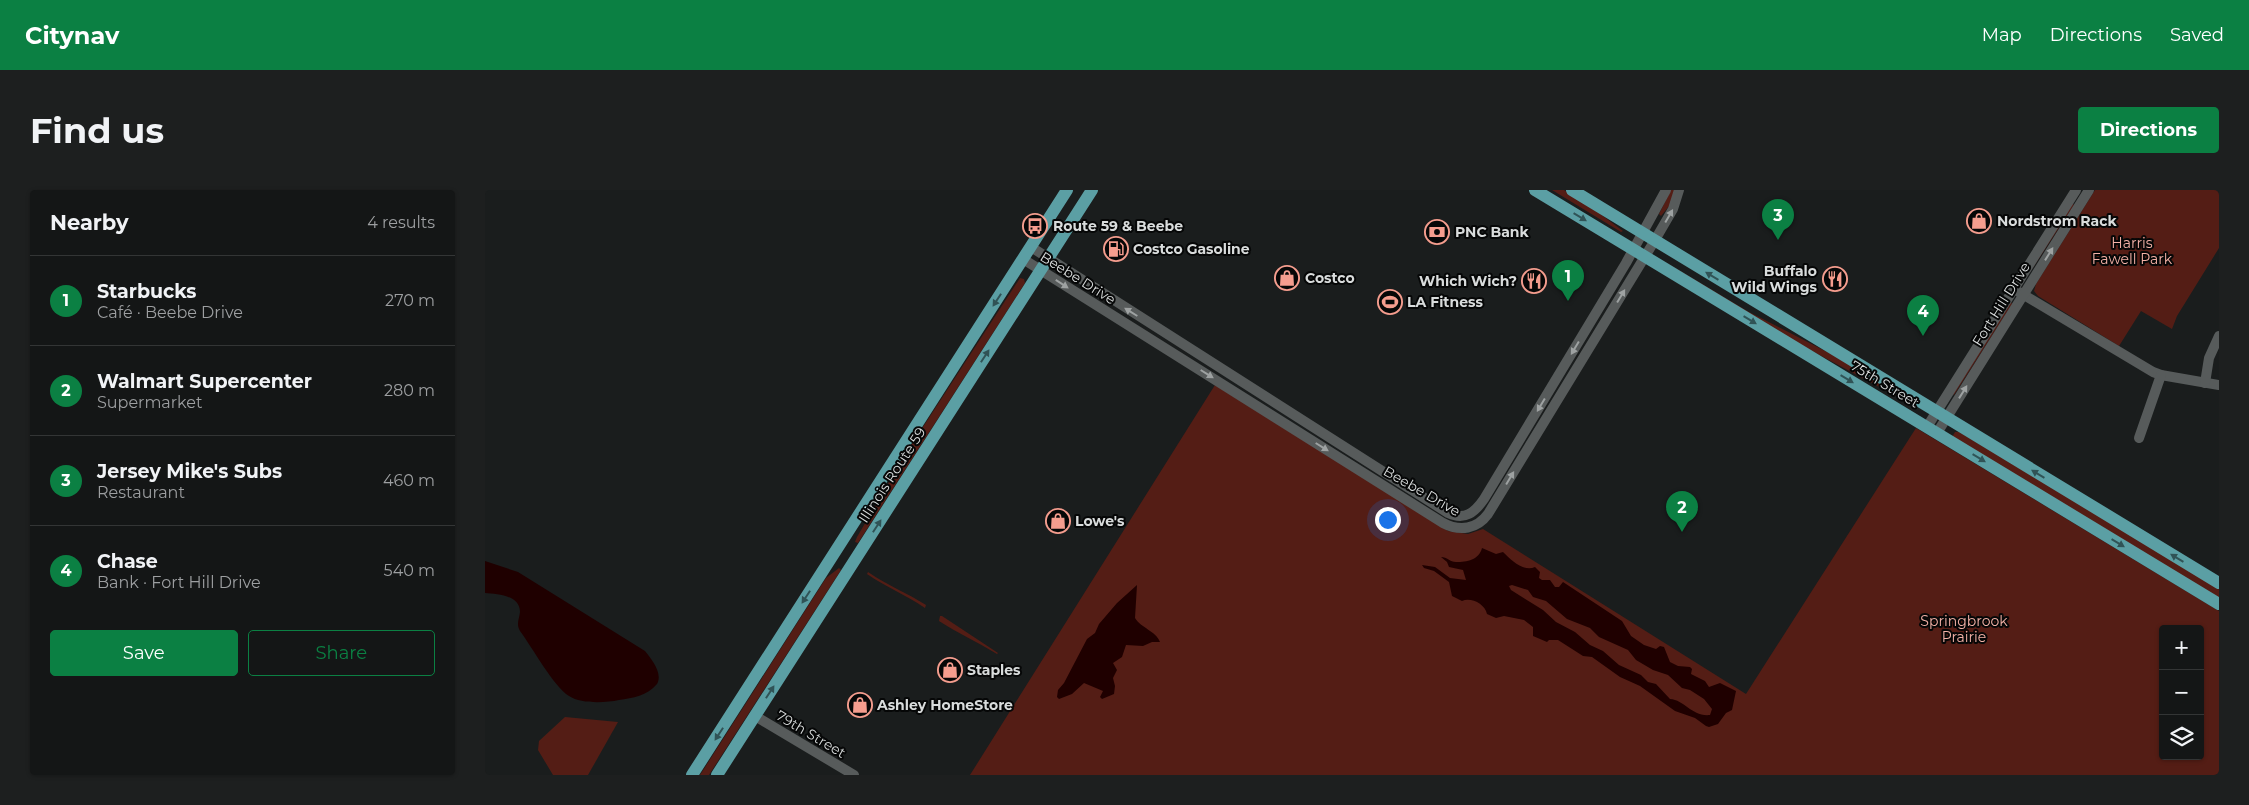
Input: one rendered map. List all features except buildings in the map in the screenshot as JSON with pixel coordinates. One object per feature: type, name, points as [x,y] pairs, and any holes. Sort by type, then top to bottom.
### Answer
[{"type":"main road","name":"Illinois Route 59","points":[[692,775],[1067,190]]},
{"type":"main road","name":"Illinois Route 59","points":[[717,775],[1092,190]]},
{"type":"main road","name":"75th Street","points":[[1535,190],[2219,604]]},
{"type":"main road","name":"75th Street","points":[[1572,190],[2219,583]]},
{"type":"street","name":"Beebe Drive","points":[[1031,247],[1449,513],[1463,516],[1473,513],[1481,503],[1634,250],[1666,190]]},
{"type":"street","name":"Beebe Drive","points":[[1023,259],[1443,523],[1462,528],[1473,526],[1488,514],[1655,240],[1673,208],[1679,190]]},
{"type":"street","points":[[2075,190],[2087,194]]},
{"type":"street","name":"Fort Hill Drive","points":[[1932,430],[2014,289],[2075,190]]},
{"type":"street","name":"Fort Hill Drive","points":[[1941,415],[2024,295],[2087,194]]},
{"type":"street","points":[[2014,289],[2161,375],[2219,385]]},
{"type":"street","points":[[2205,382],[2209,358],[2219,336]]},
{"type":"street","points":[[2139,438],[2161,375]]},
{"type":"street","name":"79th Street","points":[[755,716],[854,775]]},
{"type":"green space","points":[[1552,190],[1564,190],[1623,231],[1621,232]]},
{"type":"green space","points":[[1671,190],[1675,190],[1670,205],[1661,216],[1659,214]]},
{"type":"green space","name":"Harris Fawell Park","points":[[2095,190],[2219,190],[2219,248],[2177,316],[2172,329],[2141,311],[2119,346],[2038,296],[2034,291],[2036,284]]},
{"type":"green space","points":[[2072,203],[2074,205],[2026,278]]},
{"type":"green space","points":[[1659,258],[1749,312],[1835,356],[1914,403],[1913,405],[1797,343]]},
{"type":"green space","points":[[1020,278],[1024,279],[1025,283],[858,543],[855,542],[908,450]]},
{"type":"green space","points":[[2011,302],[2012,304],[1954,395],[1953,394]]},
{"type":"green space","name":"Springbrook Prairie","points":[[1215,385],[1448,531],[1468,534],[1483,529],[1746,694],[1916,428],[2219,611],[2219,775],[970,775]]},
{"type":"green space","points":[[1955,432],[1959,432],[2219,588],[2219,599],[1952,437]]},
{"type":"green space","points":[[839,568],[841,570],[709,775],[700,775],[826,578]]},
{"type":"green space","points":[[868,572],[926,605],[925,608],[874,579],[867,574]]},
{"type":"green space","points":[[940,616],[998,653],[953,630],[939,621]]},
{"type":"green space","points":[[565,717],[618,722],[588,775],[553,775],[538,750],[539,741]]},
{"type":"shaded area","points":[[1482,548],[1496,554],[1503,552],[1513,562],[1522,567],[1535,567],[1540,572],[1539,578],[1550,580],[1555,587],[1559,587],[1563,582],[1622,621],[1631,636],[1644,645],[1656,649],[1660,646],[1664,647],[1670,662],[1678,666],[1690,667],[1692,669],[1691,674],[1705,681],[1709,687],[1720,683],[1736,691],[1732,710],[1726,713],[1718,724],[1706,726],[1695,718],[1675,711],[1640,686],[1620,677],[1592,657],[1583,656],[1558,640],[1549,640],[1547,642],[1533,636],[1533,627],[1524,620],[1504,616],[1496,618],[1487,614],[1484,607],[1477,602],[1462,601],[1452,596],[1449,582],[1422,565],[1435,567],[1450,578],[1466,580],[1463,570],[1449,567],[1447,562],[1441,557],[1454,562],[1464,562],[1472,560]],"holes":[[[1512,585],[1528,590],[1533,597],[1546,601],[1567,619],[1590,628],[1599,637],[1628,650],[1636,660],[1653,670],[1668,675],[1682,688],[1690,690],[1704,699],[1712,709],[1710,715],[1698,713],[1680,702],[1670,699],[1656,684],[1648,682],[1641,675],[1619,665],[1603,651],[1590,645],[1575,632],[1556,622],[1543,610],[1511,590],[1509,586]]]},
{"type":"shaded area","points":[[485,561],[518,572],[645,651],[658,671],[657,684],[639,696],[613,701],[586,702],[569,696],[550,676],[520,631],[518,624],[520,612],[516,602],[507,596],[485,593]]},
{"type":"shaded area","points":[[1137,585],[1135,618],[1155,635],[1160,642],[1152,642],[1143,646],[1126,645],[1122,657],[1113,663],[1117,670],[1113,678],[1114,694],[1102,699],[1100,697],[1103,691],[1084,683],[1072,694],[1059,699],[1057,697],[1058,690],[1064,683],[1087,639],[1095,633],[1099,624],[1117,603]]},
{"type":"place","name":"Nordstrom Rack","points":[[1979,221]]},
{"type":"place","name":"Route 59 & Beebe","points":[[1035,226]]},
{"type":"place","name":"PNC Bank","points":[[1437,232]]},
{"type":"place","name":"Jersey Mike's Subs","points":[[1778,240]]},
{"type":"place","name":"Costco Gasoline","points":[[1116,249]]},
{"type":"place","name":"Costco","points":[[1287,278]]},
{"type":"place","name":"Buffalo Wild Wings","points":[[1835,279]]},
{"type":"place","name":"Which Wich?","points":[[1534,281]]},
{"type":"place","name":"Starbucks","points":[[1568,301]]},
{"type":"place","name":"LA Fitness","points":[[1390,302]]},
{"type":"place","name":"Chase","points":[[1923,336]]},
{"type":"place","name":"Lowe's","points":[[1058,521]]},
{"type":"place","name":"Walmart Supercenter","points":[[1682,532]]},
{"type":"place","name":"Staples","points":[[950,670]]},
{"type":"place","name":"Ashley HomeStore","points":[[860,705]]}]
